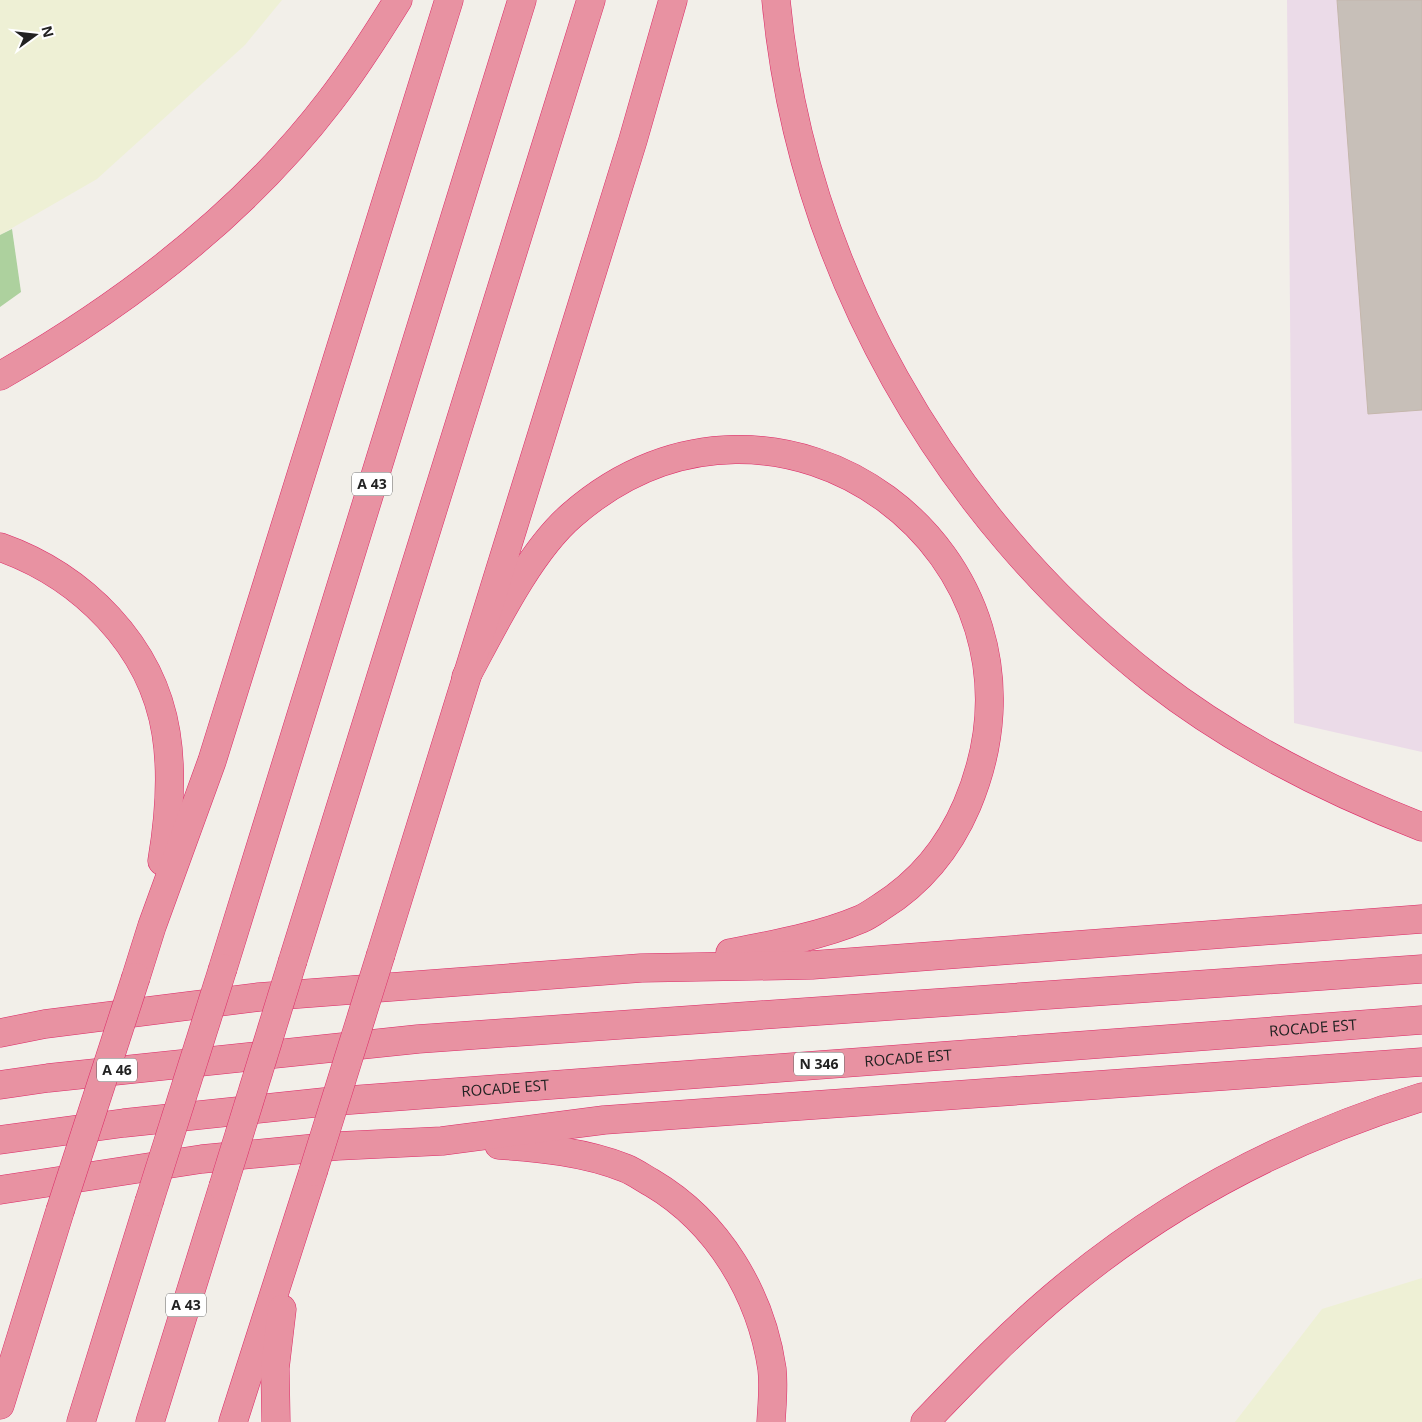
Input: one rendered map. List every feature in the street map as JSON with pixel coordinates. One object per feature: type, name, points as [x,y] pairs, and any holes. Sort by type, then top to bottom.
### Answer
[{"type":"highway","points":[[0,376],[70,333],[121,298],[174,258],[246,195],[293,145],[330,101],[398,0]]},
{"type":"highway","points":[[0,1405],[152,926],[212,761],[449,0]]},
{"type":"highway","name":"A 43","points":[[81,1422],[522,0]]},
{"type":"highway","name":"A 43","points":[[150,1422],[591,0]]},
{"type":"highway","points":[[233,1422],[313,1172],[633,140],[673,0]]},
{"type":"highway","points":[[776,0],[786,77],[794,117],[821,214],[838,261],[859,310],[904,396],[930,438],[981,508],[1022,558],[1077,615],[1156,683],[1206,717],[1298,773],[1336,792],[1422,827]]},
{"type":"highway","points":[[466,677],[521,580],[541,550],[569,517],[595,496],[630,476],[662,462],[694,454],[727,450],[764,451],[809,460],[841,471],[881,494],[909,516],[942,553],[966,593],[979,632],[987,671],[990,705],[986,744],[975,786],[959,823],[944,848],[923,874],[895,898],[862,918],[822,932],[756,948],[641,968]]},
{"type":"highway","points":[[0,547],[47,568],[82,592],[106,613],[138,656],[153,685],[166,733],[170,796],[168,827],[152,926]]},
{"type":"highway","points":[[0,1033],[45,1024],[259,997],[641,968],[812,964],[1422,918]]},
{"type":"highway","name":"A 46","points":[[0,1085],[48,1078],[418,1039],[1422,968]]},
{"type":"highway","name":"ROCADE EST","points":[[0,1140],[217,1112],[427,1093],[1422,1020]]},
{"type":"highway","points":[[0,1025],[45,1024]]},
{"type":"highway","points":[[0,1190],[202,1159],[337,1146],[442,1141],[604,1120],[1422,1062]]},
{"type":"highway","points":[[925,1422],[967,1378],[1043,1306],[1105,1255],[1150,1224],[1196,1196],[1266,1158],[1346,1123],[1422,1098]]},
{"type":"highway","points":[[442,1141],[558,1151],[601,1160],[628,1169],[684,1205],[701,1221],[738,1271],[760,1318],[772,1371],[771,1422]]},
{"type":"highway","points":[[276,1422],[274,1400],[277,1345],[294,1231]]},
{"type":"shaded area","points":[[1287,0],[1422,0],[1422,752],[1294,723]]},
{"type":"green space","points":[[0,0],[282,0],[245,45],[97,179],[0,235]]},
{"type":"green space","points":[[12,229],[21,292],[0,307],[0,235]]},
{"type":"green space","points":[[1422,1278],[1422,1422],[1235,1422],[1322,1309]]},
{"type":"building","points":[[1337,0],[1422,0],[1422,410],[1368,414]]}]
